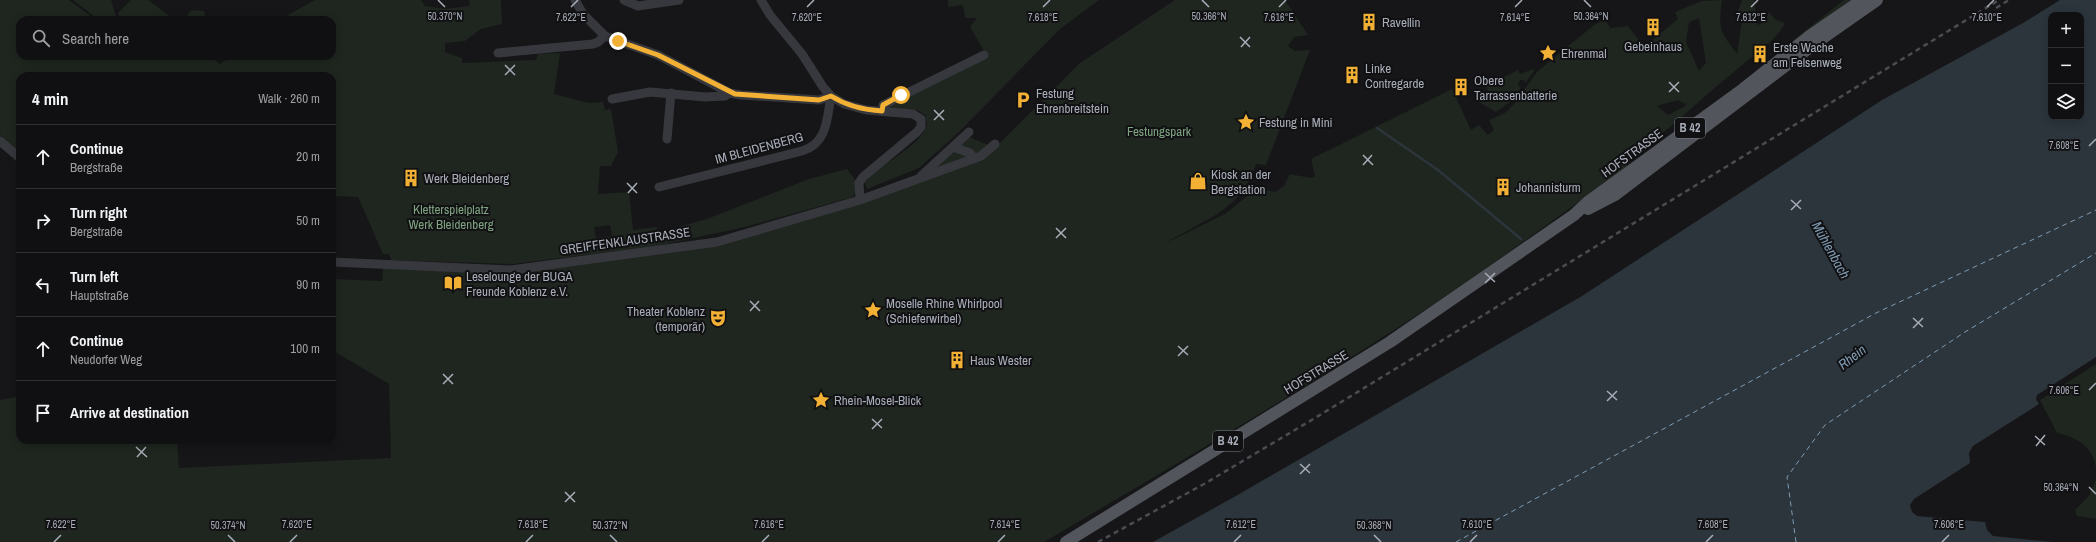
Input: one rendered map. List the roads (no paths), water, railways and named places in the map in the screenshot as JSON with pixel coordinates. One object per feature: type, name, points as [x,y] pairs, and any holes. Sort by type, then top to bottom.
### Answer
[{"type":"main road","name":"HOFSTRASSE","points":[[1066,542],[1390,342],[1574,215],[1589,201],[1743,89],[1811,35],[1862,0]]},
{"type":"main road","name":"HOFSTRASSE","points":[[1574,215],[1615,195],[1823,37],[1877,0]]},
{"type":"street","points":[[575,0],[583,14],[605,36],[658,55],[730,92],[740,95],[819,100],[831,96]]},
{"type":"street","points":[[624,0],[638,6],[652,9],[679,0]]},
{"type":"street","points":[[761,0],[770,15],[802,54],[823,87],[831,96],[851,106],[866,110],[918,116],[922,122],[921,127],[905,144],[862,177],[858,183],[860,200]]},
{"type":"street","points":[[498,53],[593,44],[605,36]]},
{"type":"street","points":[[882,111],[883,105],[984,55]]},
{"type":"street","points":[[612,99],[641,93],[672,93],[705,98],[725,96],[730,92]]},
{"type":"street","points":[[667,139],[672,93]]},
{"type":"street","name":"IM BLEIDENBERG","points":[[659,187],[802,151],[814,146],[824,134],[831,96]]},
{"type":"street","name":"GREIFFENKLAUSTRASSE","points":[[913,181],[969,132]]},
{"type":"street","points":[[0,141],[16,155]]},
{"type":"street","name":"GREIFFENKLAUSTRASSE","points":[[336,262],[522,269],[717,242],[860,200],[974,159],[985,154],[995,144]]},
{"type":"street","points":[[953,147],[970,153],[974,159]]},
{"type":"water","points":[[2060,0],[2096,0],[2096,357],[2037,395],[2036,399],[2039,404],[1973,446],[1969,453],[1970,463],[1914,499],[1910,505],[1912,512],[1917,516],[1985,522],[1987,530],[1993,536],[2052,542],[1153,542],[1234,497],[1582,296],[1882,100],[2023,23]]},
{"type":"waterway","points":[[1377,128],[1438,170],[1521,239]]},
{"type":"railway","points":[[1098,542],[1204,484],[1315,418],[1999,0]]},
{"type":"railway","points":[[1996,8],[2009,0]]},
{"type":"place","name":"Ravellin","points":[[1369,22]]},
{"type":"place","name":"Gebeinhaus","points":[[1653,27]]},
{"type":"place","name":"Ehrenmal","points":[[1548,53]]},
{"type":"place","name":"Erste Wache am Felsenweg","points":[[1760,54]]},
{"type":"place","name":"Linke Contregarde","points":[[1352,75]]},
{"type":"place","name":"Obere Tarrassenbatterie","points":[[1461,87]]},
{"type":"place","name":"Festung Ehrenbreitstein","points":[[1023,100]]},
{"type":"place","name":"Festung in Mini","points":[[1246,122]]},
{"type":"place","name":"Werk Bleidenberg","points":[[411,178]]},
{"type":"place","name":"Kiosk an der Bergstation","points":[[1198,181]]},
{"type":"place","name":"Johannisturm","points":[[1503,187]]},
{"type":"place","name":"Leselounge der BUGA Freunde Koblenz e.V.","points":[[453,283]]},
{"type":"place","name":"Moselle Rhine Whirlpool (Schieferwirbel)","points":[[873,310]]},
{"type":"place","name":"Theater Koblenz (temporär)","points":[[718,318]]},
{"type":"place","name":"Haus Wester","points":[[957,360]]},
{"type":"place","name":"Rhein-Mosel-Blick","points":[[821,400]]},
{"type":"park label","name":"Festungspark","points":[[1159,131]]},
{"type":"park label","name":"Kletterspielplatz Werk Bleidenberg","points":[[451,216]]},
{"type":"water label","name":"Mühlenbach","points":[[1831,250]]},
{"type":"water label","name":"Rhein","points":[[1852,357]]}]
